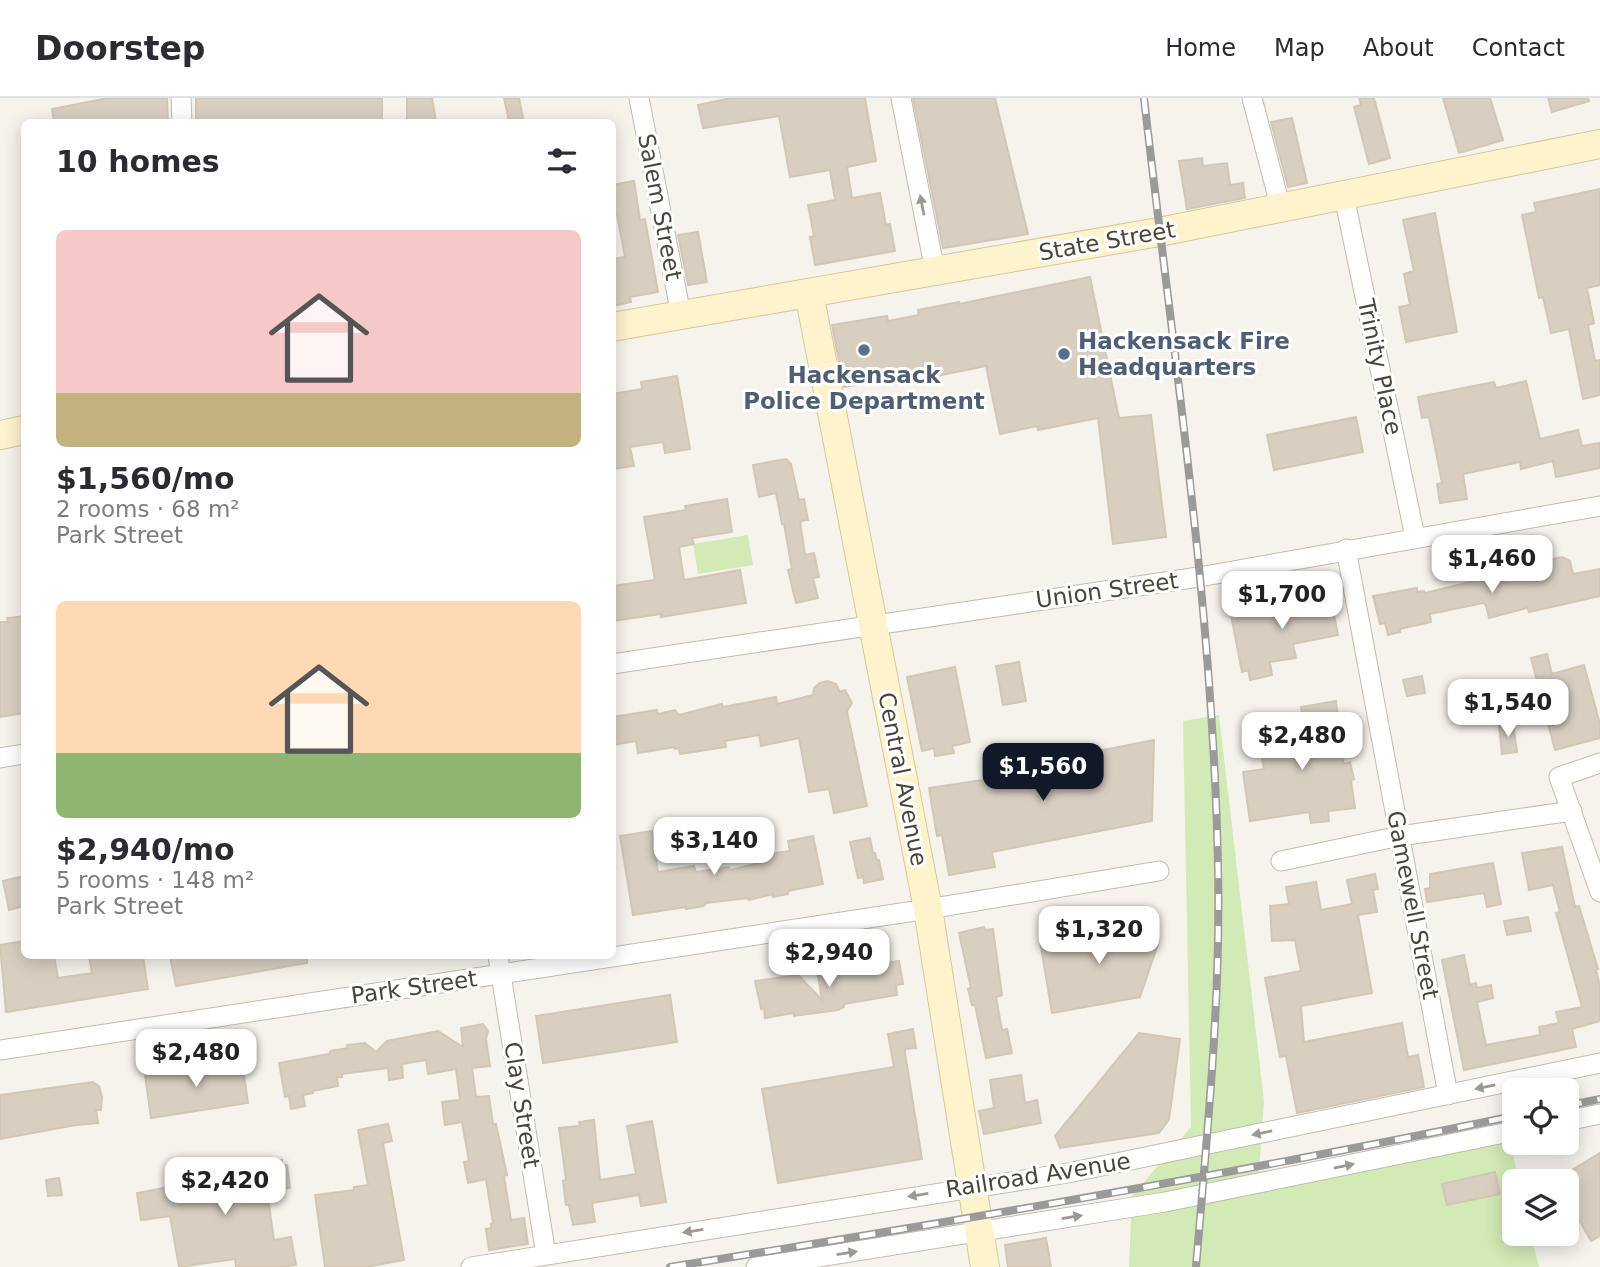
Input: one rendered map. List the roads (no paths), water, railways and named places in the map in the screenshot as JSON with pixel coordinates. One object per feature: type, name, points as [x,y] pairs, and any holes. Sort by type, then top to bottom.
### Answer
[{"type":"street","points":[[181,98],[181,119]]},
{"type":"street","name":"Salem Street","points":[[639,98],[681,315]]},
{"type":"street","points":[[901,98],[935,271]]},
{"type":"street","points":[[1252,98],[1281,209]]},
{"type":"street","name":"State Street","points":[[616,326],[1281,209],[1600,144]]},
{"type":"street","name":"Trinity Place","points":[[1344,196],[1415,537]]},
{"type":"street","name":"Central Avenue","points":[[809,293],[928,909],[985,1267]]},
{"type":"street","points":[[0,435],[21,431]]},
{"type":"street","name":"Union Street","points":[[616,663],[1199,577],[1600,506]]},
{"type":"street","name":"Gamewell Street","points":[[1346,549],[1448,1095]]},
{"type":"street","points":[[0,758],[21,754]]},
{"type":"street","points":[[1600,763],[1559,777],[1600,892]]},
{"type":"street","points":[[1282,861],[1400,836],[1572,811]]},
{"type":"street","name":"Park Street","points":[[616,950],[928,909],[1159,871]]},
{"type":"street","name":"Park Street","points":[[0,1050],[546,959]]},
{"type":"street","name":"Clay Street","points":[[500,965],[546,1255]]},
{"type":"street","name":"Railroad Avenue","points":[[471,1267],[971,1186],[1068,1173],[1600,1063]]},
{"type":"street","points":[[1579,1118],[1600,1114]]},
{"type":"street","name":"Railroad Avenue","points":[[756,1267],[1165,1202],[1502,1133]]},
{"type":"railway","points":[[1144,98],[1190,481],[1215,770],[1217,967],[1196,1267]]},
{"type":"railway","points":[[1579,1103],[1600,1099]]},
{"type":"railway","points":[[670,1267],[1093,1196],[1502,1118]]},
{"type":"place","name":"Hackensack Police Department","points":[[864,350]]},
{"type":"place","name":"Hackensack Fire Headquarters","points":[[1064,354]]}]
